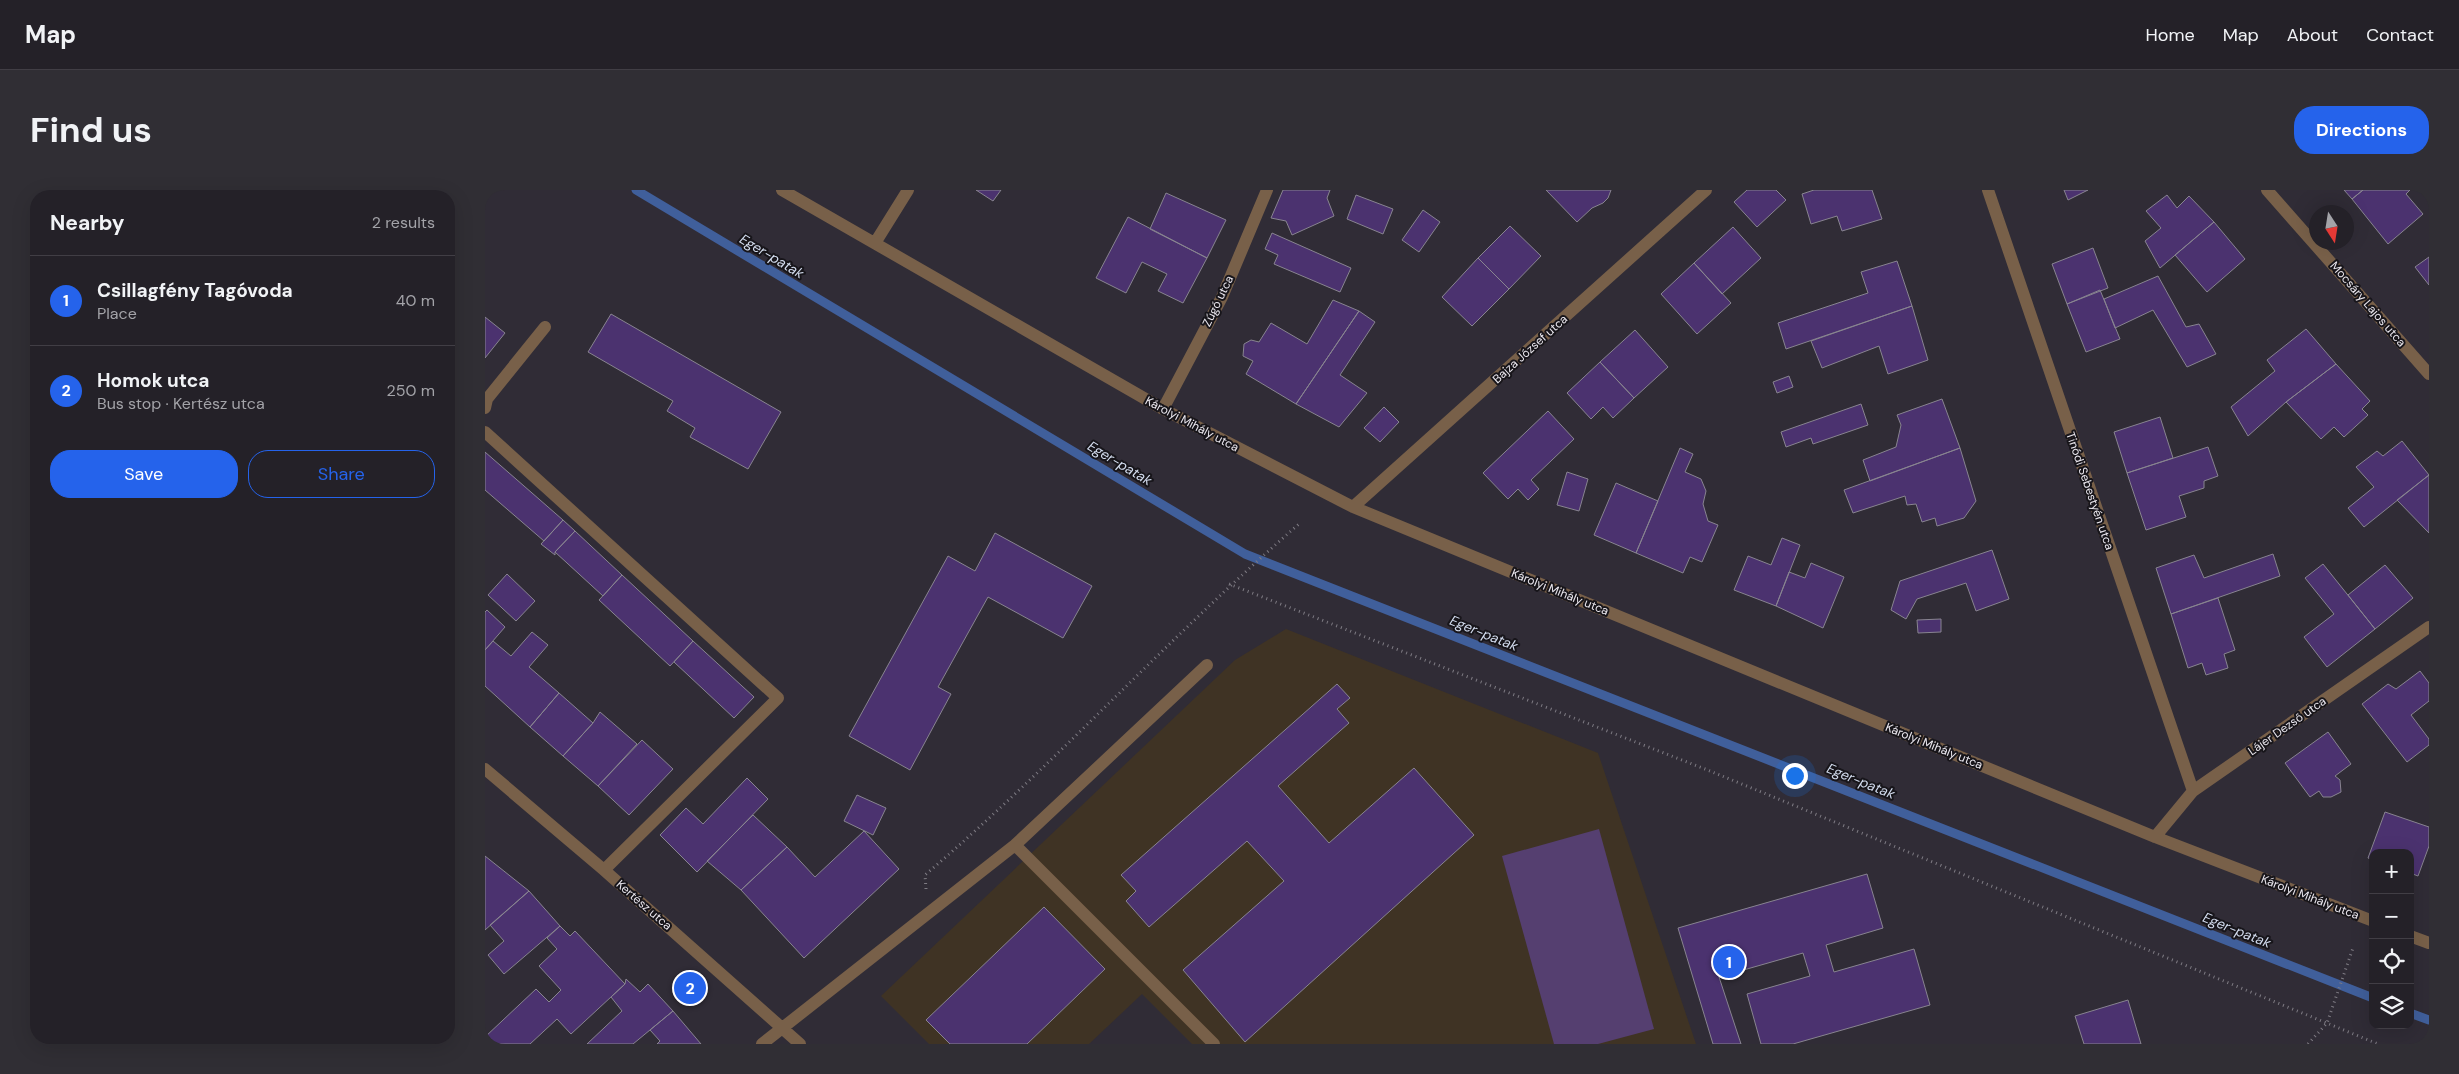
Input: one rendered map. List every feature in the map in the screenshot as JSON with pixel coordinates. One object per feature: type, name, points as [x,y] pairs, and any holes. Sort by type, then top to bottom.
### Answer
[{"type":"street","name":"Károlyi Mihály utca","points":[[782,190],[1163,409],[1353,507],[2155,837],[2369,919]]},
{"type":"street","points":[[875,243],[909,190]]},
{"type":"street","name":"Zúgó utca","points":[[1163,409],[1222,296],[1267,190]]},
{"type":"street","name":"Bajza József utca","points":[[1353,507],[1706,190]]},
{"type":"street","name":"Tinódi Sebestyén utca","points":[[1988,190],[2193,791]]},
{"type":"street","name":"Mocsáry Lajos utca","points":[[2267,190],[2429,374]]},
{"type":"street","points":[[485,408],[487,399],[545,327]]},
{"type":"street","points":[[485,432],[778,698],[604,870]]},
{"type":"street","name":"Lájer Dezső utca","points":[[2155,837],[2193,791],[2429,627]]},
{"type":"street","points":[[762,1044],[926,917],[1015,845],[1207,665]]},
{"type":"street","name":"Kertész utca","points":[[485,769],[604,870],[800,1044]]},
{"type":"street","points":[[1015,845],[1214,1044]]},
{"type":"street","points":[[2414,937],[2429,943]]},
{"type":"path","points":[[926,917],[925,875],[981,827],[1229,584],[1299,524]]},
{"type":"path","points":[[1229,584],[1705,769],[2378,1044]]},
{"type":"path","points":[[2308,1044],[2327,1023],[2353,948]]},
{"type":"shaded area","points":[[1286,629],[1598,753],[1696,1044],[1192,1044],[1142,994],[1089,1044],[929,1044],[881,996],[1235,660]]},
{"type":"shaded area","points":[[1599,829],[1654,1029],[1598,1044],[1554,1044],[1502,856]]},
{"type":"building","points":[[976,190],[1001,190],[993,201]]},
{"type":"building","points":[[1283,190],[1330,190],[1327,198],[1334,216],[1292,235],[1286,221],[1271,218]]},
{"type":"building","points":[[1546,190],[1611,190],[1608,198],[1603,203],[1592,208],[1577,222]]},
{"type":"building","points":[[1747,190],[1776,190],[1786,200],[1757,227],[1734,202]]},
{"type":"building","points":[[1814,190],[1872,190],[1882,219],[1842,231],[1837,216],[1811,224],[1802,194]]},
{"type":"building","points":[[2064,190],[2088,190],[2068,200]]},
{"type":"building","points":[[2344,190],[2363,190],[2352,199]]},
{"type":"building","points":[[2363,190],[2410,190],[2406,194],[2423,214],[2388,244],[2352,199]]},
{"type":"building","points":[[1166,193],[1226,220],[1207,258],[1150,229]]},
{"type":"building","points":[[1356,195],[1393,209],[1383,234],[1347,219]]},
{"type":"building","points":[[2167,195],[2177,208],[2189,196],[2214,222],[2160,268],[2145,241],[2161,228],[2146,211]]},
{"type":"building","points":[[1423,210],[1440,222],[1419,252],[1402,240]]},
{"type":"building","points":[[1128,217],[1207,258],[1183,303],[1158,291],[1167,274],[1142,262],[1126,293],[1096,278]]},
{"type":"building","points":[[2214,222],[2245,259],[2207,292],[2175,255]]},
{"type":"building","points":[[1510,226],[1541,256],[1509,289],[1478,258]]},
{"type":"building","points":[[1733,227],[1761,258],[1722,294],[1694,263]]},
{"type":"building","points":[[1272,233],[1351,268],[1340,292],[1274,264],[1278,255],[1265,249]]},
{"type":"building","points":[[2093,248],[2108,288],[2067,304],[2052,264]]},
{"type":"building","points":[[2429,257],[2429,285],[2415,267]]},
{"type":"building","points":[[1478,258],[1509,289],[1472,326],[1442,297]]},
{"type":"building","points":[[1897,261],[1912,306],[1786,349],[1778,323],[1868,293],[1861,272]]},
{"type":"building","points":[[1694,263],[1731,303],[1697,334],[1661,294]]},
{"type":"building","points":[[2158,276],[2186,327],[2199,324],[2216,354],[2187,367],[2153,310],[2115,328],[2104,299]]},
{"type":"building","points":[[2100,290],[2120,339],[2086,352],[2067,304]]},
{"type":"building","points":[[1333,300],[1359,311],[1296,404],[1246,374],[1253,361],[1243,356],[1244,344],[1251,340],[1259,342],[1271,323],[1307,344]]},
{"type":"building","points":[[1912,306],[1928,360],[1888,374],[1879,346],[1822,368],[1811,341]]},
{"type":"building","points":[[1359,311],[1375,322],[1340,375],[1367,393],[1339,427],[1296,404]]},
{"type":"building","points":[[611,314],[781,412],[748,469],[690,437],[695,428],[667,411],[673,401],[588,352]]},
{"type":"building","points":[[485,317],[505,333],[485,358]]},
{"type":"building","points":[[2306,329],[2336,364],[2286,402],[2248,436],[2231,407],[2275,371],[2267,360]]},
{"type":"building","points":[[1635,330],[1668,367],[1634,398],[1600,362]]},
{"type":"building","points":[[1600,362],[1634,398],[1613,418],[1603,407],[1591,419],[1567,393]]},
{"type":"building","points":[[2336,364],[2370,401],[2362,409],[2368,415],[2344,437],[2334,427],[2321,439],[2286,402]]},
{"type":"building","points":[[1789,376],[1793,387],[1777,393],[1773,382]]},
{"type":"building","points":[[1942,399],[1960,448],[1870,481],[1863,460],[1896,447],[1901,425],[1897,415]]},
{"type":"building","points":[[1861,404],[1868,425],[1813,444],[1811,438],[1786,447],[1781,432]]},
{"type":"building","points":[[1384,407],[1399,422],[1380,442],[1364,428]]},
{"type":"building","points":[[1548,411],[1574,439],[1531,480],[1539,489],[1528,500],[1518,489],[1508,499],[1483,473]]},
{"type":"building","points":[[2160,417],[2173,458],[2127,473],[2114,432]]},
{"type":"building","points":[[2402,441],[2429,475],[2364,527],[2348,508],[2374,487],[2356,467],[2377,451],[2383,456]]},
{"type":"building","points":[[2208,447],[2218,476],[2204,481],[2204,488],[2179,496],[2186,517],[2146,530],[2127,473]]},
{"type":"building","points":[[1680,448],[1693,454],[1685,472],[1701,479],[1706,491],[1703,504],[1708,521],[1718,525],[1702,562],[1690,557],[1683,573],[1636,553]]},
{"type":"building","points":[[1960,448],[1976,501],[1964,518],[1937,526],[1935,518],[1922,522],[1916,504],[1907,505],[1905,496],[1853,513],[1844,490]]},
{"type":"building","points":[[485,452],[563,520],[544,541],[485,490]]},
{"type":"building","points":[[1567,472],[1588,479],[1579,511],[1557,505]]},
{"type":"building","points":[[2429,475],[2429,533],[2397,500]]},
{"type":"building","points":[[1616,483],[1658,501],[1636,553],[1594,535]]},
{"type":"building","points":[[563,520],[575,531],[555,552],[555,555],[541,544]]},
{"type":"building","points":[[575,531],[622,575],[603,596],[555,552]]},
{"type":"building","points":[[995,533],[1092,586],[1063,638],[988,597],[938,687],[951,694],[910,770],[849,736],[948,556],[975,571]]},
{"type":"building","points":[[1782,538],[1800,545],[1776,606],[1734,590],[1748,556],[1771,565]]},
{"type":"building","points":[[1992,550],[2009,599],[1976,611],[1966,583],[1917,599],[1906,619],[1891,610],[1900,581]]},
{"type":"building","points":[[2273,554],[2280,576],[2171,614],[2156,568],[2194,555],[2204,578]]},
{"type":"building","points":[[1811,563],[1844,577],[1823,628],[1776,606],[1789,572],[1805,578]]},
{"type":"building","points":[[2323,564],[2375,629],[2327,667],[2304,637],[2334,614],[2305,578]]},
{"type":"building","points":[[2385,565],[2413,598],[2375,629],[2348,595]]},
{"type":"building","points":[[507,574],[535,601],[516,621],[488,595]]},
{"type":"building","points":[[622,575],[693,641],[670,666],[599,600]]},
{"type":"building","points":[[2218,598],[2235,650],[2224,654],[2228,668],[2206,675],[2202,663],[2188,668],[2171,614]]},
{"type":"building","points":[[487,610],[505,627],[485,650],[485,612]]},
{"type":"building","points":[[1941,619],[1941,632],[1918,633],[1917,620]]},
{"type":"building","points":[[532,632],[548,645],[529,667],[559,693],[530,727],[485,686],[485,650],[493,641],[511,656]]},
{"type":"building","points":[[693,641],[754,697],[734,718],[674,662]]},
{"type":"building","points":[[2420,671],[2429,683],[2429,701],[2411,715],[2429,739],[2429,745],[2407,762],[2362,704],[2388,684],[2396,689]]},
{"type":"building","points":[[1337,684],[1350,698],[1337,709],[1349,723],[1278,786],[1329,843],[1414,768],[1474,835],[1245,1042],[1183,970],[1284,881],[1247,841],[1149,927],[1126,901],[1136,891],[1121,875]]},
{"type":"building","points":[[559,693],[593,723],[563,756],[530,727]]},
{"type":"building","points":[[600,712],[637,744],[598,786],[563,756],[593,723]]},
{"type":"building","points":[[2328,732],[2351,764],[2335,776],[2340,780],[2341,792],[2331,797],[2323,797],[2319,791],[2310,797],[2285,763]]},
{"type":"building","points":[[642,740],[673,769],[629,815],[598,786]]},
{"type":"building","points":[[747,778],[768,799],[697,872],[660,835],[686,808],[703,824]]},
{"type":"building","points":[[857,795],[886,808],[873,835],[844,821]]},
{"type":"building","points":[[2385,812],[2429,827],[2429,846],[2418,876],[2414,874],[2414,849],[2371,849]]},
{"type":"building","points":[[753,815],[787,847],[741,890],[707,861]]},
{"type":"building","points":[[864,831],[899,869],[804,958],[741,890],[787,847],[815,877]]},
{"type":"building","points":[[485,856],[529,891],[485,930]]},
{"type":"building","points":[[1867,874],[1883,928],[1826,945],[1834,972],[1914,949],[1930,1005],[1793,1044],[1761,1044],[1747,994],[1810,976],[1803,953],[1719,977],[1741,1044],[1713,1044],[1678,928]]},
{"type":"building","points":[[529,891],[560,926],[504,974],[488,955],[504,941],[490,925]]},
{"type":"building","points":[[1044,907],[1105,969],[1027,1044],[950,1044],[926,1020]]},
{"type":"building","points":[[560,926],[570,936],[575,931],[625,984],[571,1034],[557,1019],[530,1044],[485,1044],[485,1037],[536,989],[549,1002],[561,990],[539,966],[557,949],[547,938]]},
{"type":"building","points":[[626,979],[640,992],[648,984],[673,1011],[633,1044],[587,1044],[622,1011],[611,997],[625,984]]},
{"type":"building","points":[[2128,1000],[2141,1044],[2084,1044],[2075,1016]]},
{"type":"building","points":[[673,1011],[701,1044],[657,1044],[660,1041],[650,1030]]},
{"type":"waterway","name":"Eger-patak","points":[[636,190],[1245,554],[2369,996]]},
{"type":"waterway","name":"Eger-patak","points":[[2414,1014],[2429,1020]]},
{"type":"place","name":"Csillagfény Tagóvoda","points":[[1729,962]]},
{"type":"place","name":"Homok utca","points":[[690,988]]}]
